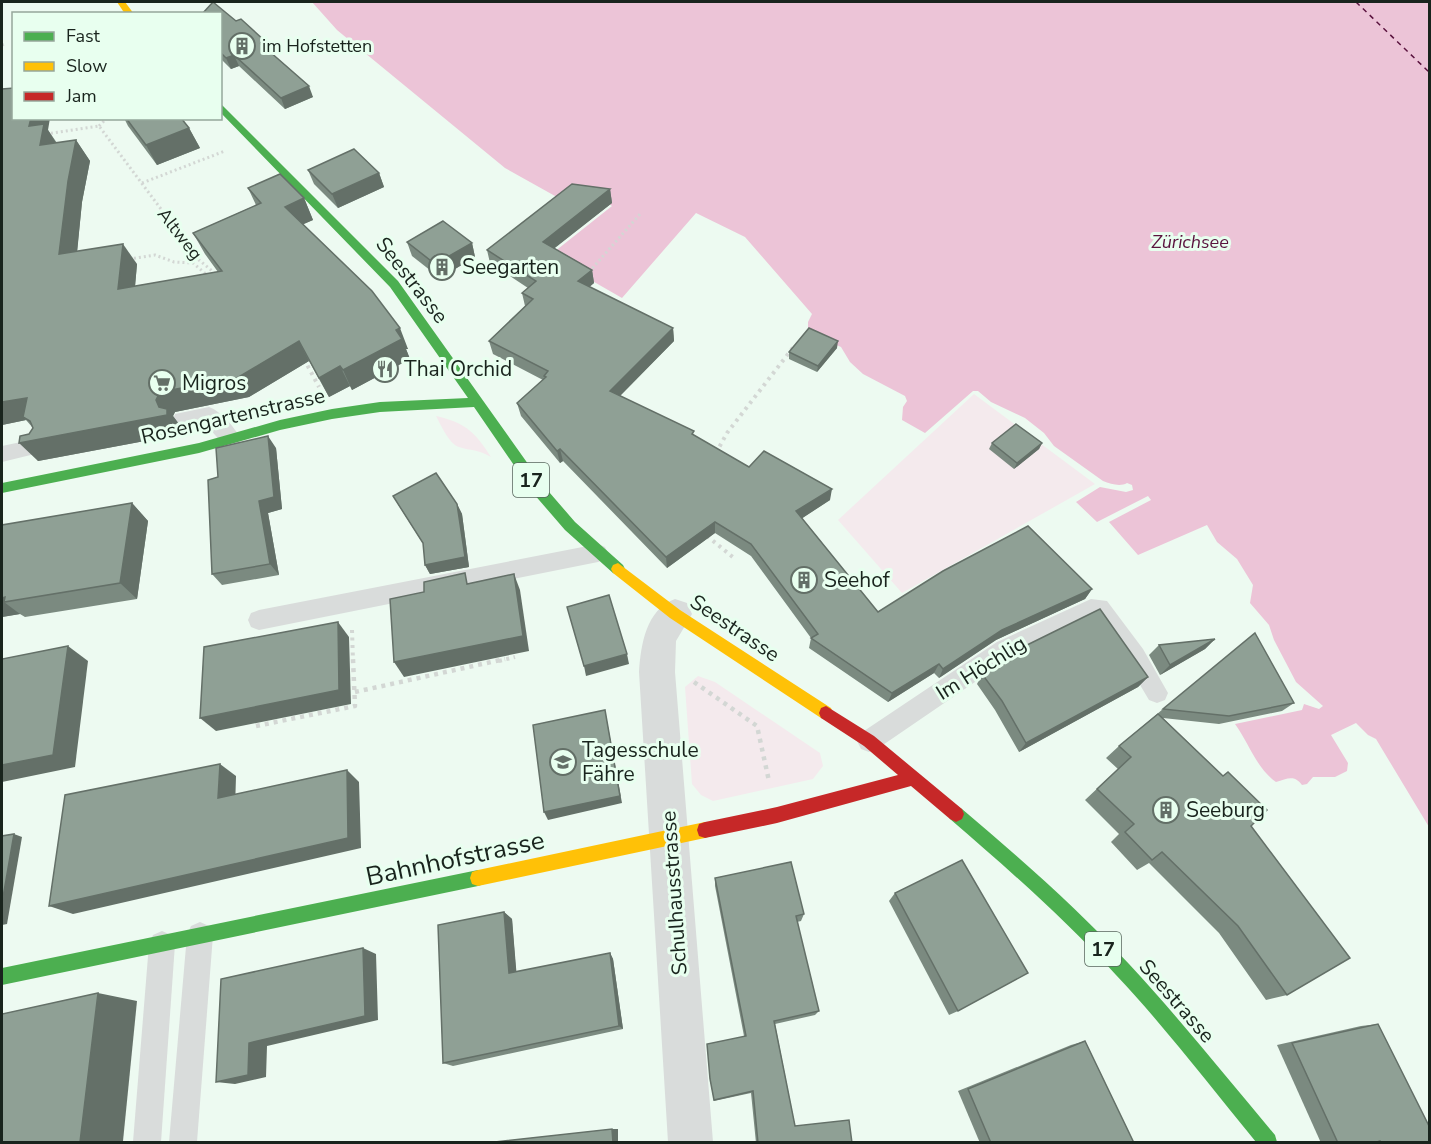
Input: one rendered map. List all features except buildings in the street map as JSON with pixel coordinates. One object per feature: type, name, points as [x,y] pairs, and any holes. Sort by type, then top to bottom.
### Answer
[{"type":"main road","name":"Seestrasse","points":[[222,108],[388,278],[538,489],[570,526],[598,553],[675,614],[869,741],[1024,871],[1081,926],[1145,994],[1268,1143]]},
{"type":"main road","name":"Rosengartenstrasse","points":[[2,488],[199,448],[333,414],[380,407],[476,402]]},
{"type":"main road","name":"Bahnhofstrasse","points":[[2,977],[777,816],[915,778]]},
{"type":"street","name":"Schulhausstrasse","points":[[675,614],[661,631],[656,649],[691,1143]]},
{"type":"lane","points":[[182,419],[209,414],[231,439]]},
{"type":"lane","points":[[2,454],[40,446]]},
{"type":"lane","points":[[259,620],[598,553]]},
{"type":"lane","name":"Im Höchlig","points":[[869,741],[1005,650],[1091,608],[1099,608],[1135,656],[1157,693]]},
{"type":"lane","points":[[183,1143],[200,935]]},
{"type":"lane","points":[[147,1143],[162,944]]},
{"type":"path","points":[[45,134],[99,126],[105,120]]},
{"type":"path","name":"Altweg","points":[[99,126],[199,260],[225,281]]},
{"type":"path","points":[[141,183],[234,147]]},
{"type":"path","points":[[584,278],[641,213]]},
{"type":"path","points":[[122,260],[155,255],[174,262],[193,263],[210,277]]},
{"type":"path","points":[[711,461],[727,433],[795,345]]},
{"type":"path","points":[[304,359],[320,389]]},
{"type":"path","points":[[701,530],[734,558]]},
{"type":"path","points":[[256,726],[355,706],[351,602]]},
{"type":"path","points":[[355,692],[515,657]]},
{"type":"path","points":[[692,681],[757,726],[771,791]]},
{"type":"shaded area","points":[[974,394],[1095,484],[902,593],[838,520]]},
{"type":"shaded area","points":[[436,416],[455,422],[469,430],[491,457],[455,445]]},
{"type":"shaded area","points":[[698,676],[715,682],[820,753],[823,766],[813,779],[713,801],[701,795],[692,784],[685,687]]},
{"type":"water","name":"Zürichsee","points":[[312,2],[1429,2],[1429,827],[1376,739],[1368,735],[1356,723],[1331,735],[1348,763],[1347,771],[1335,777],[1313,777],[1307,784],[1302,785],[1293,778],[1276,782],[1263,770],[1235,724],[1302,710],[1304,704],[1319,709],[1323,706],[1296,682],[1274,640],[1269,625],[1250,603],[1253,585],[1237,559],[1217,542],[1207,525],[1138,555],[1109,522],[1151,500],[1148,496],[1097,522],[1076,502],[1100,487],[1126,492],[1133,490],[1132,485],[1127,483],[1115,485],[1103,481],[1054,446],[1044,433],[1025,418],[991,402],[978,391],[973,391],[925,433],[902,420],[903,407],[907,401],[905,396],[863,374],[850,362],[841,347],[808,332],[808,322],[812,314],[745,237],[696,213],[622,298],[549,256],[612,206],[606,202],[564,201],[505,168],[337,30]]},
{"type":"ferry route","points":[[1356,2],[1430,73]]},
{"type":"traffic: fast","points":[[222,108],[394,284],[538,489],[570,526],[618,569]]},
{"type":"traffic: fast","points":[[2,488],[199,448],[280,425],[332,414],[380,407],[476,402]]},
{"type":"traffic: fast","points":[[956,814],[1054,900],[1123,970],[1176,1030],[1268,1142]]},
{"type":"traffic: fast","points":[[2,977],[478,878]]},
{"type":"traffic: slow","points":[[121,2],[128,12]]},
{"type":"traffic: slow","points":[[618,569],[675,614],[826,713]]},
{"type":"traffic: slow","points":[[478,878],[705,830]]},
{"type":"traffic: jam","points":[[826,713],[869,741],[956,814]]},
{"type":"traffic: jam","points":[[705,830],[777,815],[915,778]]},
{"type":"place","name":"im Hofstetten","points":[[242,46]]},
{"type":"place","name":"Seegarten","points":[[442,267]]},
{"type":"place","name":"Thai Orchid","points":[[385,369]]},
{"type":"place","name":"Migros","points":[[162,383]]},
{"type":"place","name":"Seehof","points":[[804,580]]},
{"type":"place","name":"Tagesschule Fähre","points":[[563,762]]},
{"type":"place","name":"Seeburg","points":[[1166,810]]}]
